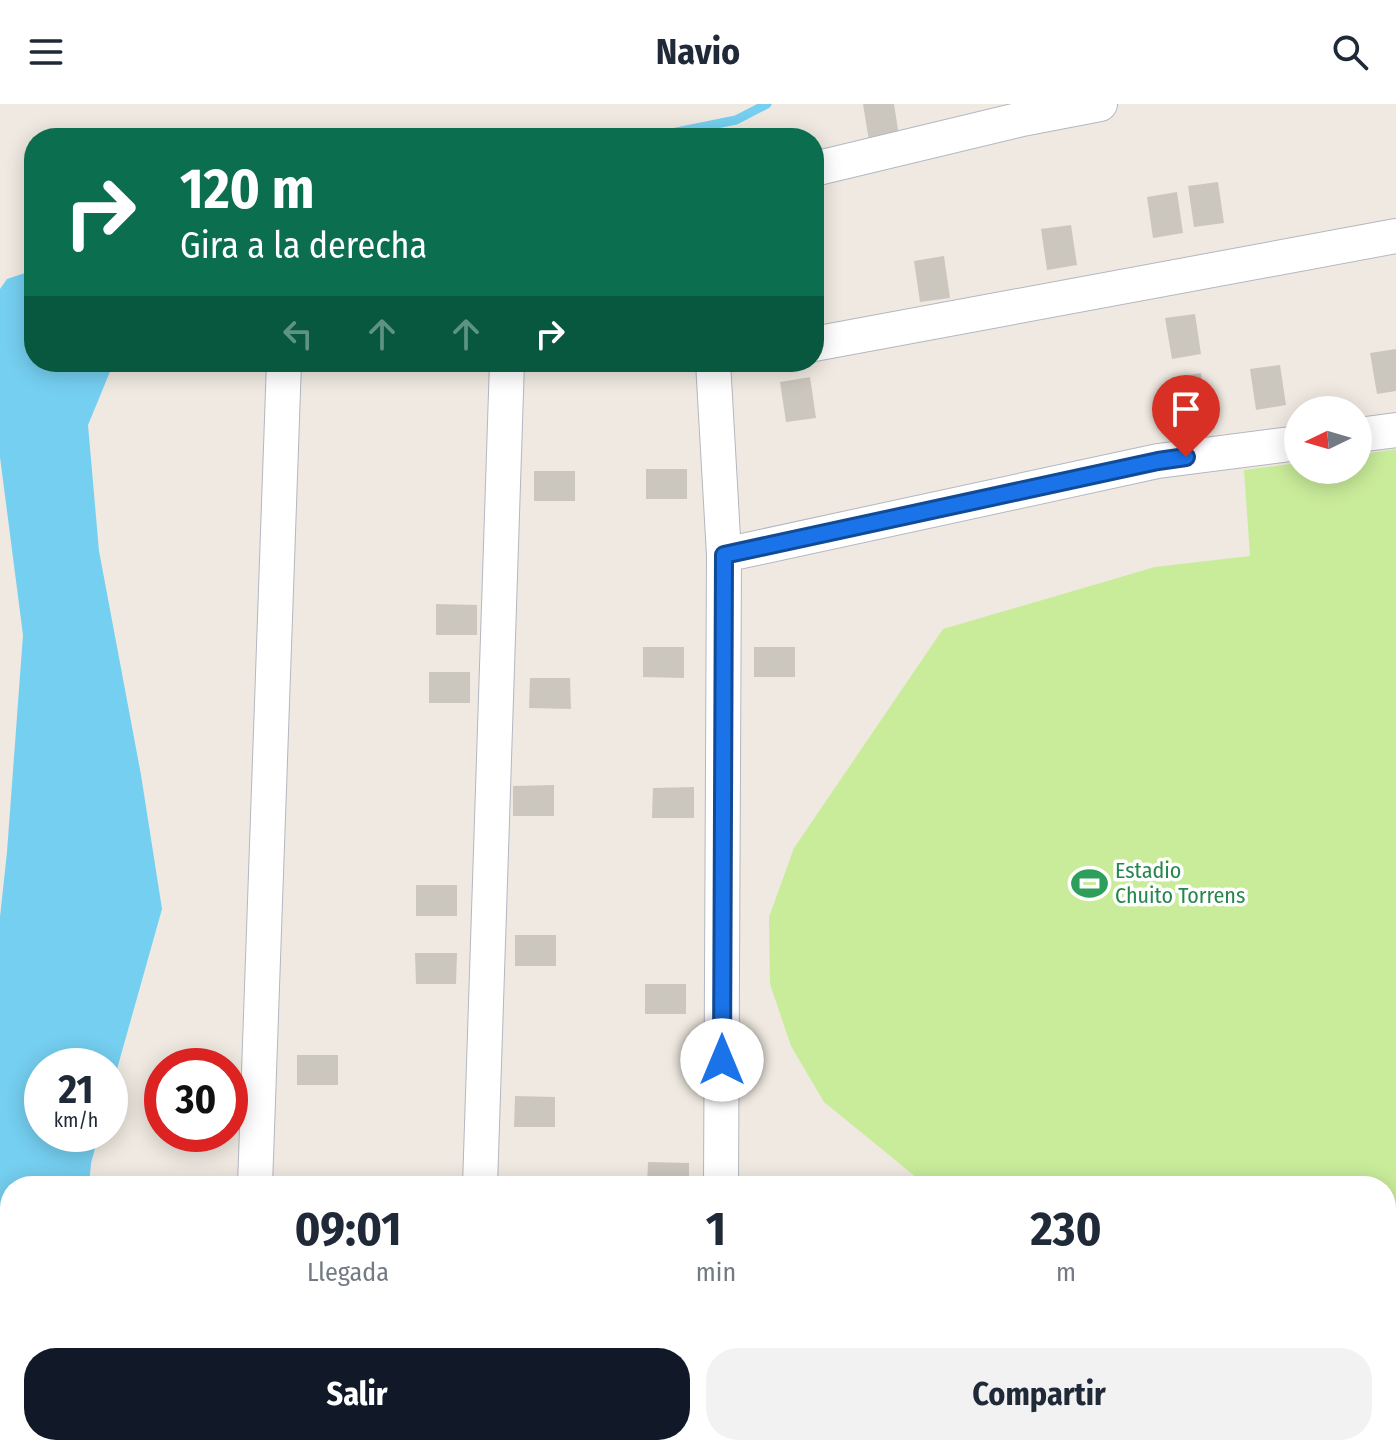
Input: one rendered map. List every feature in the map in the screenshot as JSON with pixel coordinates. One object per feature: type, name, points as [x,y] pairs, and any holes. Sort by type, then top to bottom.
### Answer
[{"type":"street","points":[[824,167],[1022,119],[1100,104]]},
{"type":"street","points":[[824,342],[1396,236]]},
{"type":"street","points":[[255,1176],[284,372]]},
{"type":"street","points":[[480,1176],[507,372]]},
{"type":"street","points":[[716,372],[724,555],[721,1176]]},
{"type":"street","points":[[1372,433],[1396,430]]},
{"type":"street","points":[[724,555],[1158,461],[1284,445]]},
{"type":"green space","name":"Estadio Chuito Torrens","points":[[1396,449],[1396,1176],[915,1176],[824,1102],[791,1046],[770,984],[769,917],[794,848],[943,629],[1155,567],[1250,556],[1244,470],[1284,465],[1284,484],[1372,484],[1372,453]]},
{"type":"water","points":[[24,273],[24,372],[110,372],[88,425],[99,551],[141,775],[162,909],[123,1048],[24,1048],[24,1152],[94,1152],[90,1176],[0,1176],[0,917],[23,635],[0,457],[0,289],[7,279]]},
{"type":"building","points":[[863,104],[894,104],[899,136],[869,141]]},
{"type":"building","points":[[1218,182],[1224,223],[1194,227],[1188,186]]},
{"type":"building","points":[[1177,192],[1183,233],[1153,238],[1147,197]]},
{"type":"building","points":[[1071,225],[1077,265],[1047,270],[1041,229]]},
{"type":"building","points":[[944,256],[950,298],[920,302],[914,261]]},
{"type":"building","points":[[1195,314],[1201,354],[1172,359],[1165,318]]},
{"type":"building","points":[[1396,349],[1396,391],[1377,394],[1370,353]]},
{"type":"building","points":[[1280,365],[1284,405],[1256,410],[1250,369]]},
{"type":"building","points":[[1201,373],[1207,414],[1177,418],[1171,378]]},
{"type":"building","points":[[810,377],[816,418],[786,422],[780,382]]},
{"type":"building","points":[[646,469],[687,469],[687,499],[646,499]]},
{"type":"building","points":[[534,471],[575,471],[575,501],[534,501]]},
{"type":"building","points":[[436,604],[477,605],[477,635],[436,635]]},
{"type":"building","points":[[643,647],[684,647],[684,678],[643,677]]},
{"type":"building","points":[[754,647],[795,647],[795,677],[754,677]]},
{"type":"building","points":[[429,672],[470,672],[470,703],[429,703]]},
{"type":"building","points":[[530,678],[570,678],[571,709],[529,708]]},
{"type":"building","points":[[554,785],[554,816],[513,816],[513,786]]},
{"type":"building","points":[[694,787],[694,818],[652,818],[653,788]]},
{"type":"building","points":[[416,885],[457,885],[457,916],[416,916]]},
{"type":"building","points":[[515,935],[556,935],[556,966],[515,966]]},
{"type":"building","points":[[415,953],[457,953],[456,984],[416,984]]},
{"type":"building","points":[[645,984],[686,984],[686,1014],[645,1014]]},
{"type":"building","points":[[297,1055],[338,1055],[338,1085],[297,1085]]},
{"type":"building","points":[[515,1096],[555,1097],[555,1127],[514,1127]]},
{"type":"building","points":[[648,1162],[689,1163],[689,1176],[647,1176]]},
{"type":"waterway","points":[[696,128],[736,120],[767,104]]},
{"type":"place","name":"Estadio Chuito Torrens","points":[[1089,883]]},
{"type":"route","points":[[722,1060],[724,555],[1186,457]]}]
